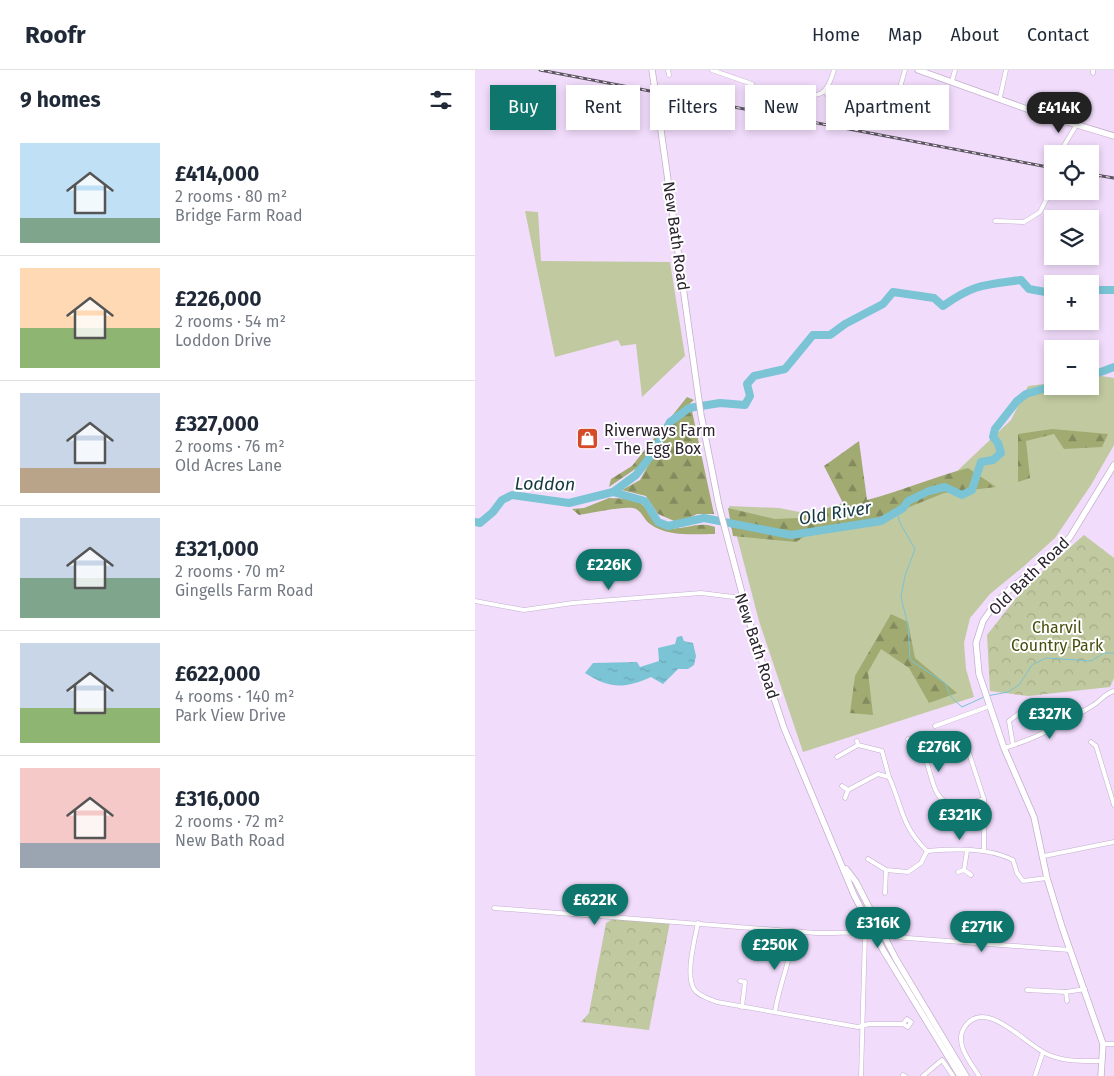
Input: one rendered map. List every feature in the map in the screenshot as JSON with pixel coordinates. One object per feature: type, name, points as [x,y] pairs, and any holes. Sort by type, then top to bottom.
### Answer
[{"type":"main road","name":"New Bath Road","points":[[652,70],[701,415],[719,506],[742,598],[785,728],[845,868],[851,888],[873,933],[960,1076]]},
{"type":"main road","points":[[918,70],[999,97],[1039,113],[1114,136]]},
{"type":"main road","name":"Old Bath Road","points":[[1103,1044],[1047,878],[1044,856],[1034,817],[1004,748],[985,691],[976,659],[976,643],[983,621],[1011,588],[1064,544],[1114,465]]},
{"type":"main road","name":"New Bath Road","points":[[845,868],[856,882],[893,953],[966,1076]]},
{"type":"main road","points":[[1101,1076],[1103,1044]]},
{"type":"street","points":[[669,70],[669,75]]},
{"type":"street","points":[[712,70],[752,84]]},
{"type":"street","points":[[816,95],[829,87],[834,70]]},
{"type":"street","points":[[901,85],[905,70]]},
{"type":"street","points":[[952,81],[955,70]]},
{"type":"street","points":[[999,97],[1005,70]]},
{"type":"street","points":[[747,82],[750,77]]},
{"type":"street","points":[[1064,145],[1077,124]]},
{"type":"street","points":[[995,221],[1024,222],[1040,212],[1046,200]]},
{"type":"street","points":[[475,601],[524,610],[573,603],[701,593],[742,598]]},
{"type":"street","points":[[1004,748],[1065,722],[1096,704],[1105,694],[1114,691]]},
{"type":"street","points":[[935,726],[989,703]]},
{"type":"street","points":[[1013,745],[1009,721],[1022,711]]},
{"type":"street","points":[[943,715],[946,720]]},
{"type":"street","points":[[908,739],[917,741],[922,747],[931,778],[946,802],[962,805],[984,798]]},
{"type":"street","points":[[1096,746],[1098,739]]},
{"type":"street","points":[[1091,742],[1096,746],[1113,795],[1114,805]]},
{"type":"street","points":[[837,757],[857,743],[882,750],[905,823],[913,837],[927,851]]},
{"type":"street","points":[[968,750],[975,766],[984,798],[984,851]]},
{"type":"street","points":[[927,764],[932,762]]},
{"type":"street","points":[[975,766],[980,763]]},
{"type":"street","points":[[845,798],[848,790],[877,774],[889,777]]},
{"type":"street","points":[[842,786],[848,790]]},
{"type":"street","points":[[941,810],[946,802]]},
{"type":"street","points":[[899,826],[905,823]]},
{"type":"street","points":[[1044,856],[1114,842]]},
{"type":"street","points":[[927,851],[949,849],[1001,854],[1013,860],[1017,873],[1023,881],[1047,878]]},
{"type":"street","points":[[868,859],[886,870],[908,872],[921,863],[927,851]]},
{"type":"street","points":[[964,870],[967,851]]},
{"type":"street","points":[[885,893],[886,870]]},
{"type":"street","points":[[958,872],[964,870],[971,874]]},
{"type":"street","points":[[494,908],[547,914],[793,931],[873,933],[894,937],[1070,950]]},
{"type":"street","points":[[698,923],[692,948],[692,982],[694,990],[702,996],[717,1002],[742,1007],[858,1027],[903,1024]]},
{"type":"street","points":[[775,1012],[778,991],[788,962],[793,931]]},
{"type":"street","points":[[873,933],[883,940],[893,953]]},
{"type":"street","points":[[861,1076],[865,934]]},
{"type":"street","points":[[889,944],[894,937]]},
{"type":"street","points":[[742,1007],[745,982]]},
{"type":"street","points":[[1027,990],[1035,994],[1085,989]]},
{"type":"street","points":[[1065,992],[1067,1001]]},
{"type":"street","points":[[979,1076],[963,1050],[961,1037],[969,1021],[979,1017],[990,1017],[1000,1021],[1043,1052],[1066,1060],[1102,1061]]},
{"type":"street","points":[[1103,1044],[1114,1044]]},
{"type":"street","points":[[1035,1076],[1043,1052]]},
{"type":"street","points":[[923,1076],[942,1060],[953,1076]]},
{"type":"green space","points":[[525,211],[538,212],[541,261],[670,262],[685,356],[642,397],[636,344],[621,346],[618,340],[555,357]]},
{"type":"green space","points":[[1099,376],[1114,378],[1114,445],[1091,485],[1055,538],[990,594],[970,618],[964,643],[966,669],[974,697],[803,752],[759,621],[729,506],[779,508],[820,516],[954,474],[1011,420],[1028,386],[1044,384],[1044,395],[1099,395]]},
{"type":"green space","points":[[687,397],[694,400],[666,424],[654,449],[638,467],[609,487],[611,479],[632,466]]},
{"type":"green space","points":[[690,410],[692,411],[714,514],[697,514],[679,523],[658,514],[646,496],[622,490],[640,480],[671,424]]},
{"type":"green space","points":[[1052,429],[1108,434],[1102,447],[1064,449],[1054,434],[1026,441],[1030,478],[1018,482],[1018,434]]},
{"type":"green space","points":[[859,441],[867,500],[968,468],[996,487],[944,493],[907,508],[876,526],[816,529],[796,542],[733,536],[728,508],[775,519],[798,518],[843,503],[824,466]]},
{"type":"green space","points":[[609,498],[629,499],[640,503],[657,522],[665,527],[676,529],[708,525],[715,527],[715,534],[681,534],[665,531],[650,524],[633,508],[579,515],[572,509],[584,508]]},
{"type":"green space","name":"Charvil Country Park","points":[[1084,535],[1114,558],[1114,678],[1110,687],[1028,696],[990,691],[987,635],[1025,587]]},
{"type":"green space","points":[[891,614],[908,622],[915,658],[957,693],[929,703],[909,668],[881,649],[868,672],[873,715],[850,713],[855,676]]},
{"type":"green space","points":[[613,919],[670,922],[649,1030],[581,1022],[589,1013],[606,923]]},
{"type":"water","points":[[682,636],[684,641],[693,643],[696,656],[694,665],[688,669],[678,669],[663,684],[651,677],[633,684],[617,686],[602,682],[585,673],[593,663],[637,662],[640,667],[659,661],[658,648],[675,644],[677,637]]},
{"type":"waterway","name":"Loddon","points":[[475,522],[480,523],[493,512],[502,500],[512,495],[569,503],[613,492],[636,475],[653,453],[670,422],[689,408],[720,403],[745,405],[750,396],[747,384],[754,376],[785,369],[813,335],[830,335],[845,324],[883,304],[893,292],[934,298],[943,306],[972,289],[998,283],[1021,280],[1029,289],[1044,292]]},
{"type":"waterway","name":"Loddon","points":[[1099,290],[1114,290]]},
{"type":"waterway","name":"Old River","points":[[1099,373],[1114,367]]},
{"type":"waterway","name":"Old River","points":[[613,492],[645,501],[658,522],[668,526],[704,518],[791,535],[881,521],[903,508],[908,501],[929,491],[945,487],[962,495],[972,490],[981,462],[993,460],[1001,453],[998,443],[993,437],[995,429],[1017,401],[1026,394],[1044,389]]},
{"type":"waterway","points":[[897,512],[900,523],[915,549],[905,576],[901,597],[908,626],[910,658],[913,662],[945,683],[951,697],[962,707],[984,697]]},
{"type":"waterway","points":[[987,696],[1008,692],[1019,685],[1032,665],[1046,658],[1091,661],[1104,653],[1114,653]]},
{"type":"railway","points":[[540,70],[1044,166]]},
{"type":"railway","points":[[1099,176],[1114,178]]},
{"type":"place","name":"Riverways Farm - The Egg Box","points":[[588,439]]}]
